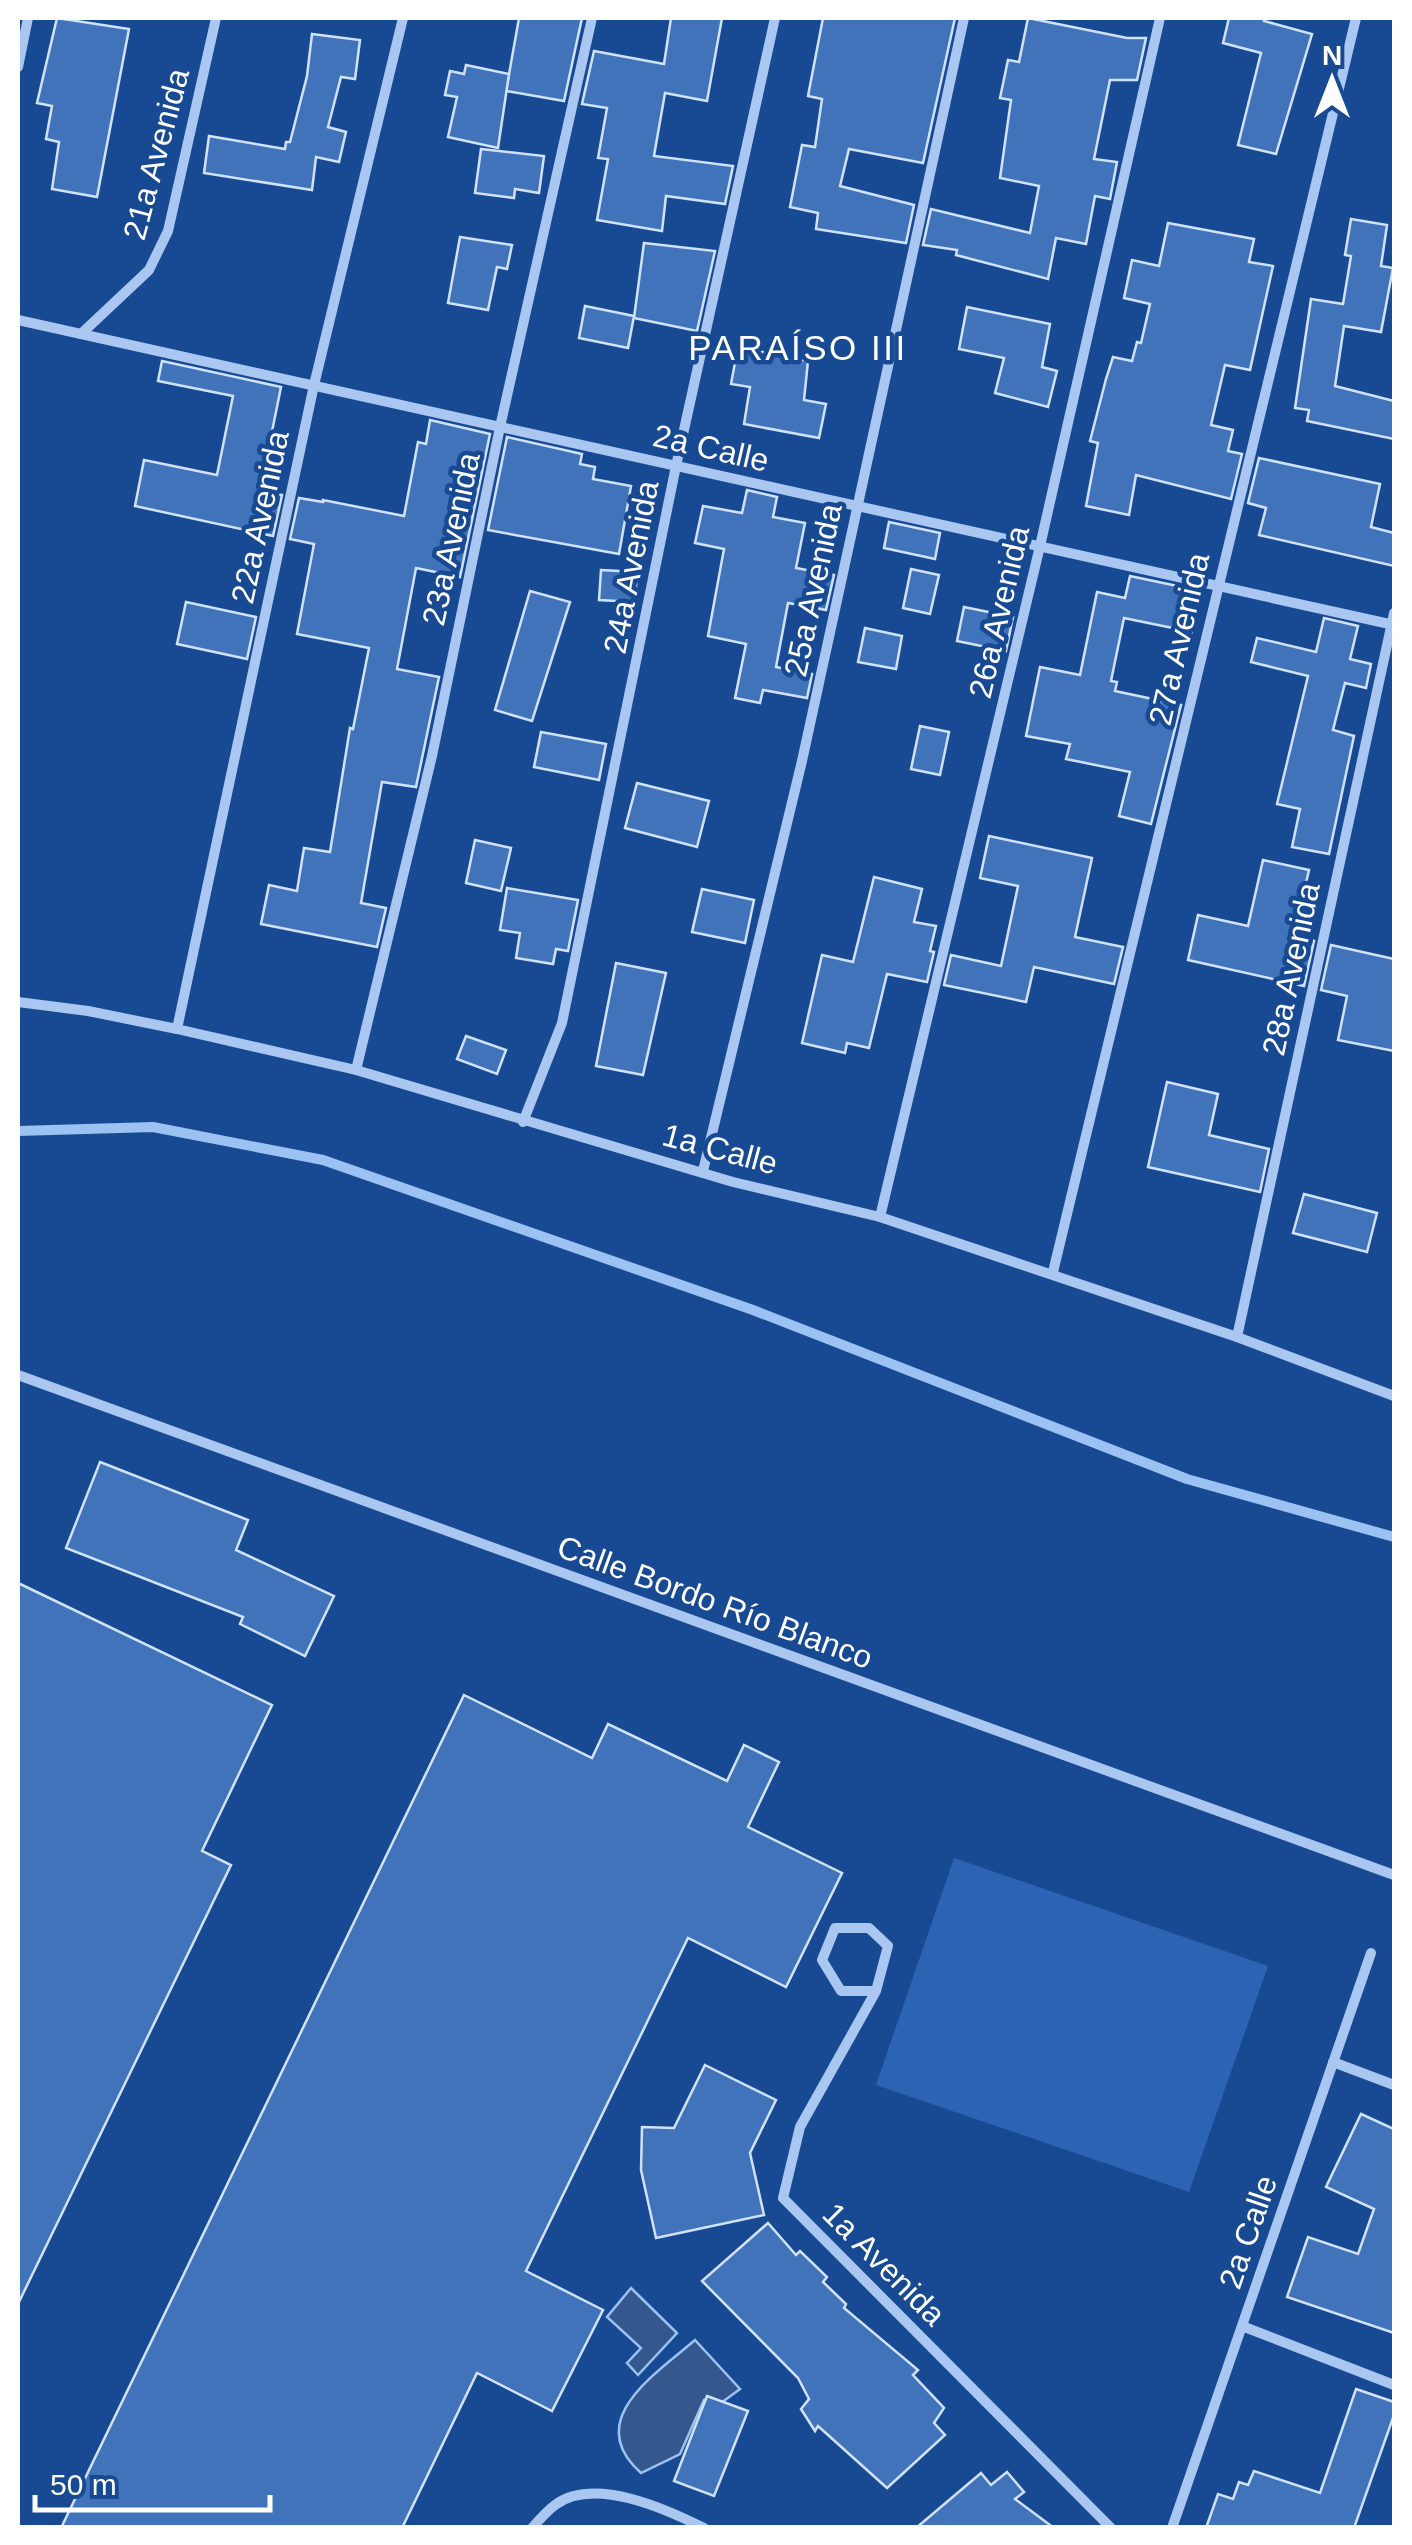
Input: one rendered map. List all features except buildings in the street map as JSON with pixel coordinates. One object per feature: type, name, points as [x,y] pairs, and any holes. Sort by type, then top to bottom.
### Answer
[{"type":"street","points":[[18,67],[28,18]]},
{"type":"street","name":"21a Avenida","points":[[81,334],[149,270],[168,231],[216,18]]},
{"type":"street","name":"22a Avenida","points":[[177,1029],[314,386],[403,18]]},
{"type":"street","name":"23a Avenida","points":[[356,1070],[432,756],[500,426],[592,18]]},
{"type":"street","name":"24a Avenida","points":[[523,1122],[562,1023],[676,466],[775,18]]},
{"type":"street","name":"25a Avenida","points":[[703,1172],[802,761],[964,18]]},
{"type":"street","name":"26a Avenida","points":[[880,1217],[1040,546],[1160,18]]},
{"type":"street","name":"27a Avenida","points":[[1053,1272],[1356,18]]},
{"type":"street","name":"2a Calle","points":[[18,320],[1218,586],[1394,620]]},
{"type":"street","name":"28a Avenida","points":[[1237,1336],[1394,620]]},
{"type":"street","name":"1a Calle","points":[[18,1002],[88,1011],[356,1070],[523,1122],[880,1217],[1237,1336],[1394,1396]]},
{"type":"street","name":"Calle Bordo Río Blanco","points":[[18,1376],[1394,1875]]},
{"type":"street","name":"1a Avenida","points":[[876,1991],[841,1991],[822,1960],[835,1928],[869,1928],[888,1946],[876,1991],[800,2127],[784,2198],[1111,2528]]},
{"type":"street","name":"2a Calle","points":[[1172,2528],[1371,1953]]},
{"type":"street","points":[[1334,2062],[1394,2085]]},
{"type":"street","points":[[1242,2326],[1394,2384]]},
{"type":"street","points":[[532,2528],[556,2503],[592,2492],[663,2507],[704,2528]]},
{"type":"shaded area","points":[[954,1858],[1268,1966],[1189,2192],[876,2085]]},
{"type":"shaded area","points":[[631,2288],[677,2333],[638,2375],[627,2363],[641,2348],[607,2317]]},
{"type":"shaded area","points":[[695,2340],[740,2389],[721,2403],[704,2400],[680,2454],[641,2473],[625,2453],[619,2434],[622,2416],[645,2383]]},
{"type":"waterway","points":[[18,1131],[153,1127],[323,1160],[753,1310],[1187,1479],[1394,1537]]},
{"type":"district","name":"PARAÍSO III","points":[[798,347]]}]
